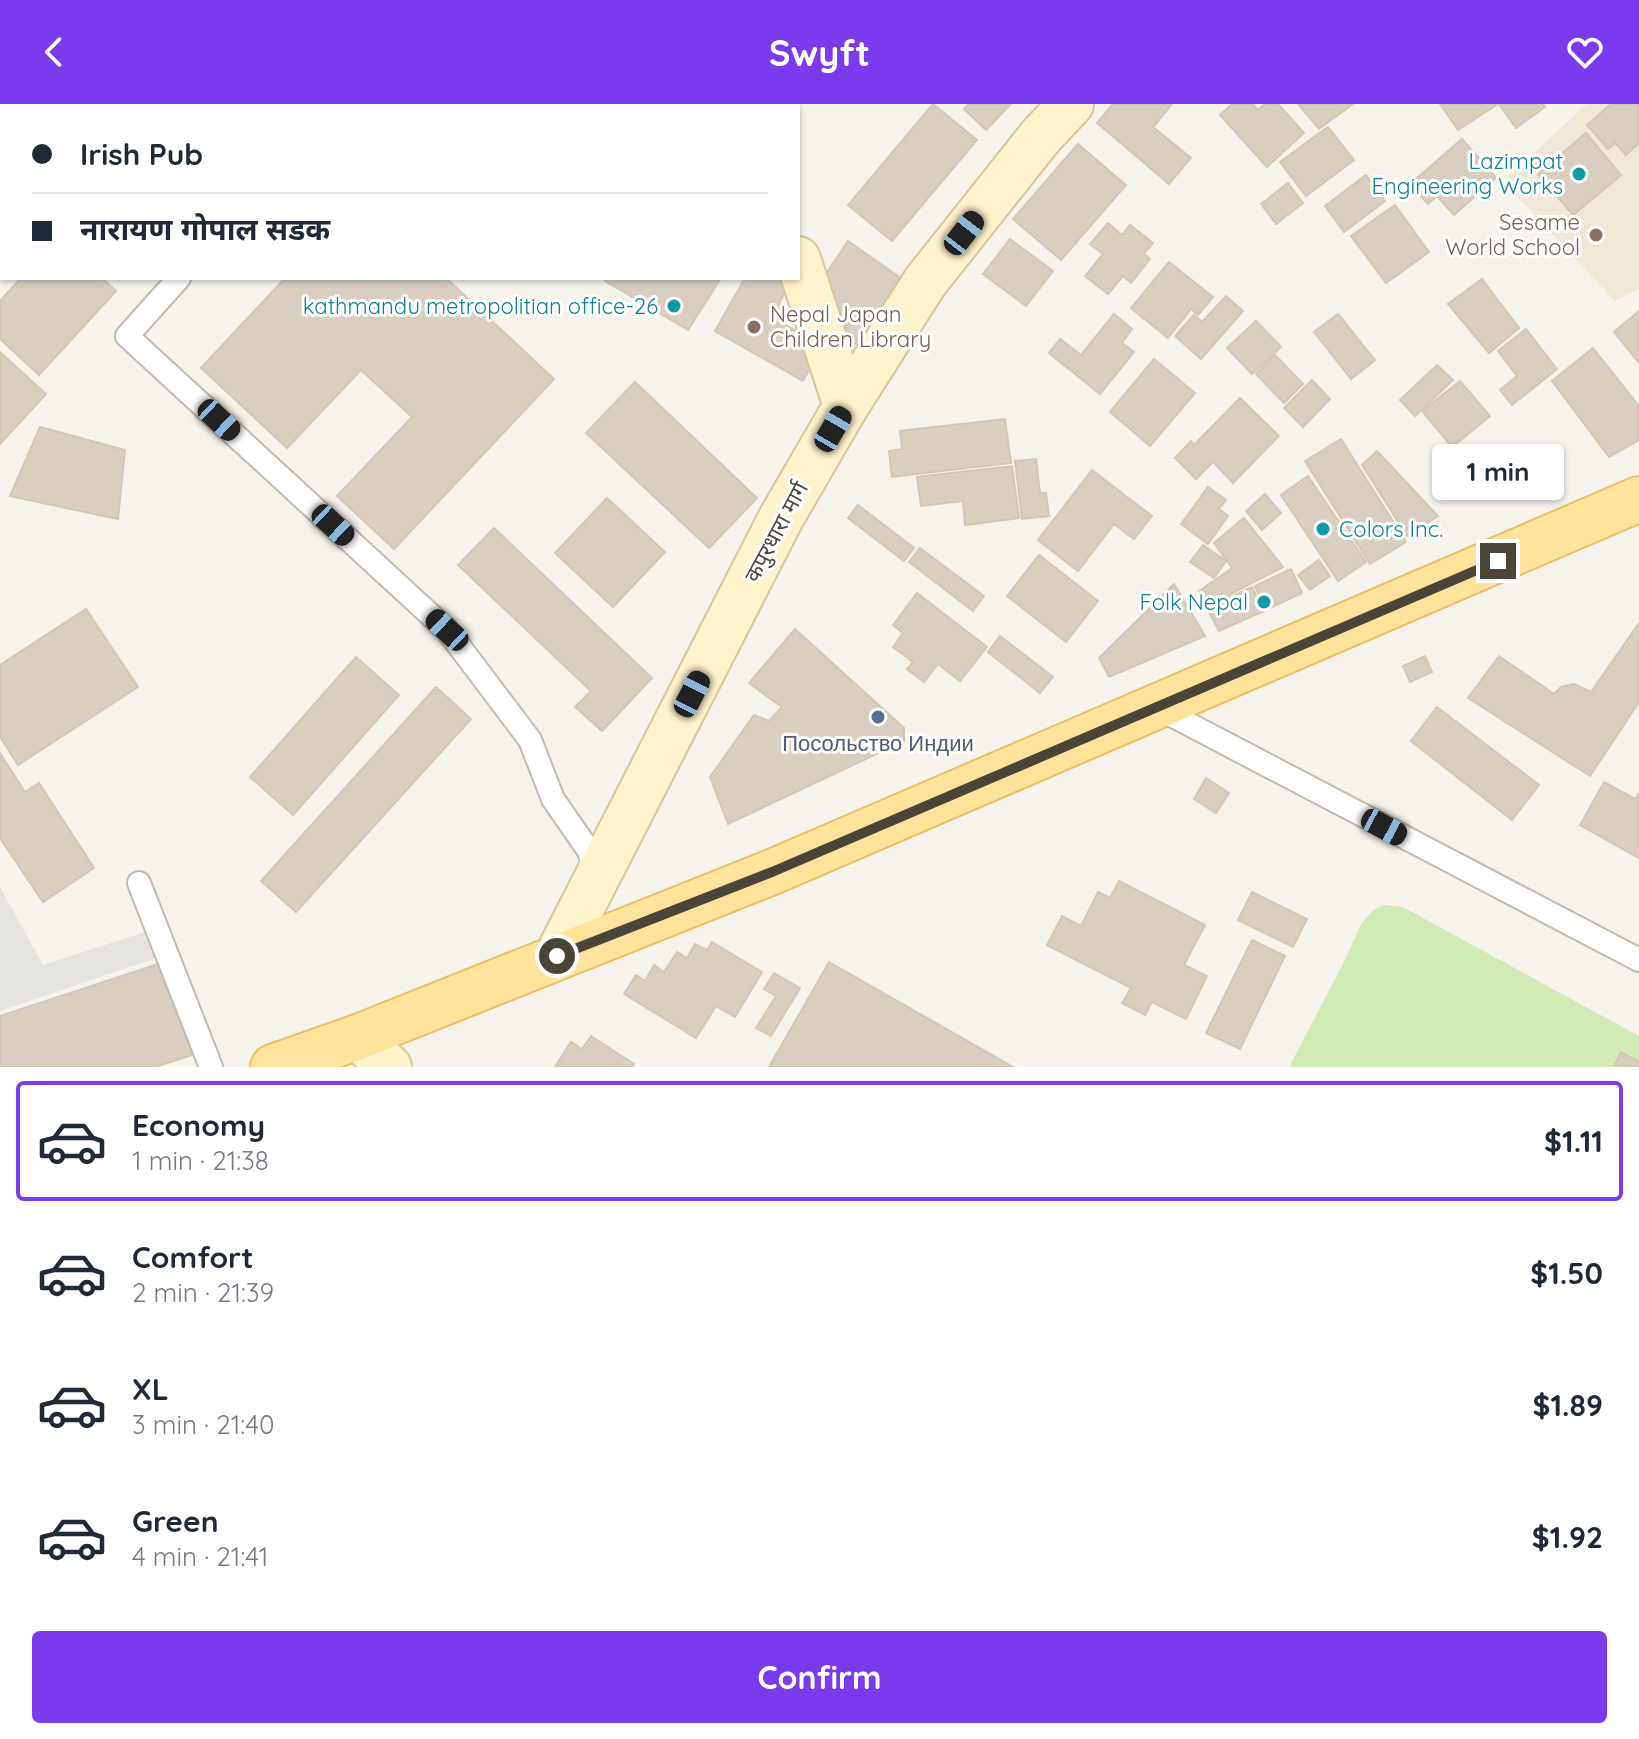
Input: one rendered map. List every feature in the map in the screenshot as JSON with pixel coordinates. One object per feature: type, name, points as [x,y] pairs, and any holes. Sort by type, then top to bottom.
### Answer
[{"type":"main road","points":[[273,1067],[358,1037],[772,872],[1631,510]]},
{"type":"street","name":"कपुरधारा मार्ग","points":[[557,956],[781,518],[846,406],[925,282],[1041,136],[1071,104]]},
{"type":"street","points":[[800,265],[846,406]]},
{"type":"street","points":[[358,1037],[389,1067]]},
{"type":"lane","points":[[177,280],[127,336],[447,630],[530,740],[553,799],[589,851],[597,878]]},
{"type":"lane","points":[[1158,708],[1639,960]]},
{"type":"lane","points":[[139,883],[211,1067]]},
{"type":"shaded area","name":"Sesame World School","points":[[1587,104],[1639,104],[1639,289],[1615,301],[1503,181]]},
{"type":"shaded area","points":[[0,887],[43,965],[145,932],[156,958],[0,1011]]},
{"type":"green space","points":[[1384,905],[1403,907],[1639,1036],[1639,1067],[1289,1067],[1361,924],[1373,910]]},
{"type":"building","points":[[933,104],[977,140],[892,241],[848,205]]},
{"type":"building","points":[[969,104],[1011,104],[986,130],[964,109]]},
{"type":"building","points":[[1113,104],[1172,104],[1153,127],[1191,158],[1169,184],[1097,123]]},
{"type":"building","points":[[1232,104],[1253,104],[1258,110],[1265,104],[1278,104],[1304,133],[1267,167],[1220,115]]},
{"type":"building","points":[[1298,104],[1353,104],[1319,129]]},
{"type":"building","points":[[1440,104],[1498,104],[1458,130]]},
{"type":"building","points":[[1499,104],[1543,104],[1545,107],[1516,128]]},
{"type":"building","points":[[1611,104],[1639,104],[1639,143],[1626,155],[1615,143],[1608,149],[1587,125]]},
{"type":"building","points":[[1328,127],[1354,160],[1306,196],[1280,162]]},
{"type":"building","name":"Lazimpat Engineering Works","points":[[1586,133],[1621,175],[1573,215],[1538,174]]},
{"type":"building","points":[[1462,139],[1496,178],[1454,215],[1437,196],[1428,204],[1410,184]]},
{"type":"building","points":[[1078,144],[1126,185],[1061,260],[1013,219]]},
{"type":"building","points":[[1366,175],[1385,201],[1344,232],[1325,206]]},
{"type":"building","points":[[1288,183],[1303,203],[1276,224],[1261,204]]},
{"type":"building","points":[[1395,205],[1429,252],[1386,283],[1351,236]]},
{"type":"building","points":[[1108,223],[1122,235],[1130,225],[1153,243],[1144,254],[1150,259],[1131,283],[1123,276],[1108,294],[1085,276],[1103,254],[1090,244]]},
{"type":"building","points":[[1010,239],[1053,271],[1026,306],[983,274]]},
{"type":"building","points":[[848,241],[902,279],[853,347],[826,274]]},
{"type":"building","points":[[1169,262],[1213,297],[1198,315],[1191,309],[1168,338],[1131,308]]},
{"type":"building","points":[[1482,279],[1519,328],[1489,353],[1448,304]]},
{"type":"building","points":[[19,280],[104,280],[116,291],[39,375],[0,339],[0,301]]},
{"type":"building","points":[[283,280],[448,280],[554,379],[394,549],[337,496],[412,417],[361,370],[287,448],[201,368]]},
{"type":"building","name":"kathmandu metropolitian office-26","points":[[606,280],[720,280],[688,330]]},
{"type":"building","name":"Nepal Japan Children Library","points":[[744,280],[793,280],[780,301],[784,324],[823,346],[803,381],[715,331]]},
{"type":"building","points":[[1226,296],[1243,311],[1201,359],[1175,336],[1194,315],[1202,322]]},
{"type":"building","points":[[1639,311],[1639,363],[1614,332]]},
{"type":"building","points":[[1114,314],[1132,329],[1122,343],[1134,352],[1100,394],[1049,353],[1060,339],[1081,355]]},
{"type":"building","points":[[1338,314],[1375,360],[1351,379],[1314,332]]},
{"type":"building","points":[[1256,321],[1281,347],[1252,374],[1227,348]]},
{"type":"building","points":[[1526,329],[1557,369],[1512,405],[1500,390],[1517,376],[1498,351]]},
{"type":"building","points":[[1593,348],[1639,406],[1639,440],[1609,457],[1552,381]]},
{"type":"building","points":[[0,352],[46,394],[0,444]]},
{"type":"building","points":[[1275,355],[1303,384],[1284,403],[1256,374]]},
{"type":"building","points":[[1154,359],[1195,393],[1150,446],[1110,412]]},
{"type":"building","points":[[1437,365],[1453,380],[1415,416],[1400,400]]},
{"type":"building","points":[[1312,380],[1330,399],[1303,427],[1284,408]]},
{"type":"building","points":[[1460,381],[1490,416],[1452,447],[1422,411]]},
{"type":"building","points":[[635,382],[757,498],[709,548],[586,433]]},
{"type":"building","points":[[1240,398],[1279,436],[1233,483],[1213,462],[1196,479],[1175,458],[1191,441],[1194,445]]},
{"type":"building","points":[[1005,419],[1011,463],[892,477],[889,451],[902,449],[900,431]]},
{"type":"building","points":[[40,427],[125,450],[118,519],[10,496]]},
{"type":"building","points":[[1341,439],[1406,542],[1370,564],[1305,461]]},
{"type":"building","points":[[1377,451],[1438,516],[1407,536],[1362,465]]},
{"type":"building","points":[[1036,459],[1040,493],[1046,493],[1049,516],[1022,519],[1015,461]]},
{"type":"building","points":[[1012,466],[1019,518],[965,525],[963,501],[921,506],[917,477]]},
{"type":"building","points":[[1092,470],[1152,516],[1134,539],[1114,524],[1078,571],[1038,540]]},
{"type":"building","name":"Colors Inc.","points":[[1308,476],[1366,562],[1338,581],[1281,495]]},
{"type":"building","points":[[1208,487],[1226,500],[1219,509],[1228,516],[1208,544],[1181,524]]},
{"type":"building","points":[[1265,494],[1281,513],[1262,530],[1246,511]]},
{"type":"building","points":[[607,498],[665,552],[613,607],[555,553]]},
{"type":"building","points":[[858,505],[914,548],[904,561],[848,518]]},
{"type":"building","points":[[1244,518],[1283,567],[1208,606],[1199,591],[1232,568],[1214,543]]},
{"type":"building","points":[[494,528],[652,678],[602,731],[575,707],[591,691],[458,565]]},
{"type":"building","points":[[1203,545],[1226,561],[1214,578],[1190,562]]},
{"type":"building","points":[[920,548],[984,596],[973,611],[909,562]]},
{"type":"building","points":[[1039,555],[1098,601],[1066,642],[1007,596]]},
{"type":"building","points":[[1319,560],[1330,576],[1310,590],[1298,575]]},
{"type":"building","points":[[1291,569],[1302,593],[1266,610],[1255,586]]},
{"type":"building","points":[[1174,584],[1205,636],[1109,677],[1099,658]]},
{"type":"building","points":[[1252,587],[1264,611],[1219,631],[1207,608]]},
{"type":"building","points":[[917,593],[987,647],[960,681],[938,664],[924,682],[907,669],[913,662],[893,647],[903,633],[893,625]]},
{"type":"building","points":[[86,609],[138,687],[18,765],[0,737],[0,665]]},
{"type":"building","points":[[1639,623],[1639,702],[1590,776],[1468,698],[1499,656],[1554,694],[1561,687],[1574,684],[1591,692]]},
{"type":"building","points":[[795,629],[904,728],[904,741],[728,824],[710,777],[754,715],[769,721],[782,707],[749,683]]},
{"type":"building","points":[[1000,636],[1053,677],[1040,693],[988,652]]},
{"type":"building","points":[[1425,656],[1432,672],[1410,682],[1403,666]]},
{"type":"building","points":[[356,657],[399,695],[293,815],[250,777]]},
{"type":"building","points":[[436,687],[471,719],[296,912],[261,881]]},
{"type":"building","points":[[1437,707],[1539,785],[1512,820],[1411,741]]},
{"type":"building","points":[[0,753],[25,792],[39,783],[94,868],[43,902],[0,838]]},
{"type":"building","points":[[1206,778],[1229,793],[1216,813],[1194,799]]},
{"type":"building","points":[[1604,782],[1635,799],[1639,793],[1639,858],[1580,825]]},
{"type":"building","points":[[1119,881],[1205,925],[1184,965],[1207,976],[1186,1019],[1152,1002],[1145,1015],[1122,1003],[1131,988],[1047,945],[1062,916],[1081,926],[1098,892],[1110,898]]},
{"type":"building","points":[[1252,892],[1307,919],[1293,947],[1238,920]]},
{"type":"building","points":[[1252,940],[1285,956],[1240,1049],[1206,1033]]},
{"type":"building","points":[[712,942],[762,972],[735,1017],[716,1006],[696,1038],[624,994],[636,975],[645,981],[654,965],[664,972],[677,952],[687,958],[695,944],[707,950]]},
{"type":"building","points":[[829,962],[1013,1067],[769,1067]]},
{"type":"building","points":[[161,963],[192,1055],[155,1067],[0,1067],[0,1016]]},
{"type":"building","points":[[774,973],[800,988],[771,1036],[756,1028],[776,996],[764,989]]},
{"type":"building","points":[[591,1036],[634,1064],[632,1067],[555,1067],[571,1042],[582,1049]]},
{"type":"building","points":[[1621,1052],[1639,1062],[1639,1067],[1615,1065]]},
{"type":"place","name":"Lazimpat Engineering Works","points":[[1579,174]]},
{"type":"place","name":"Sesame World School","points":[[1596,235]]},
{"type":"place","name":"kathmandu metropolitian office-26","points":[[674,306]]},
{"type":"place","name":"Nepal Japan Children Library","points":[[754,327]]},
{"type":"place","name":"Colors Inc.","points":[[1323,529]]},
{"type":"place","name":"Folk Nepal","points":[[1264,602]]},
{"type":"place","name":"Посольство Индии","points":[[878,717]]},
{"type":"route","points":[[557,956],[772,872],[1498,561]]}]
